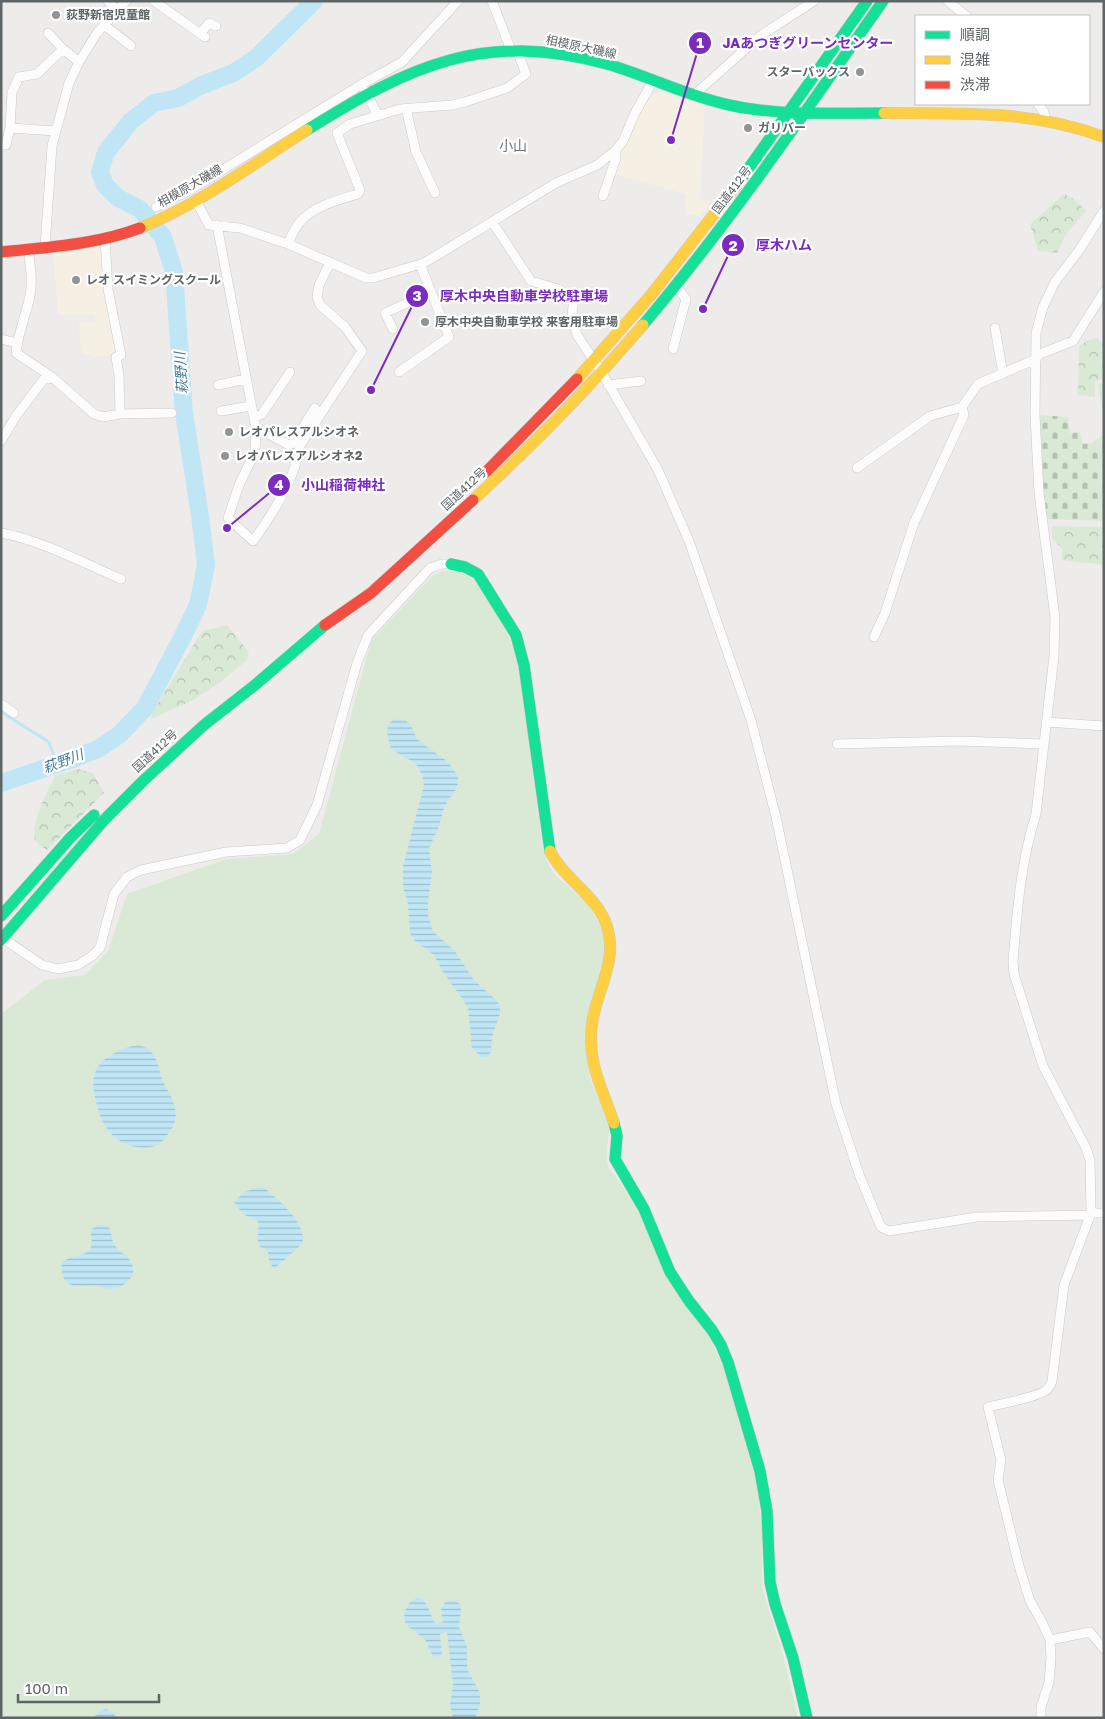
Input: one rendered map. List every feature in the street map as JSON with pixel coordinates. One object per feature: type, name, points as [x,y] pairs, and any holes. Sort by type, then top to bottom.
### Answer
[{"type":"main road","name":"国道412号","points":[[414,538],[476,482],[594,359],[672,270],[725,201],[867,1]]},
{"type":"main road","name":"国道412号","points":[[2,938],[105,819],[143,781],[204,725],[255,685],[321,628],[371,593],[496,479],[602,373],[676,286],[746,196],[883,1]]},
{"type":"main road","name":"相模原大磯線","points":[[1,252],[105,238],[142,227],[196,201],[364,88],[440,61],[482,53],[514,50],[554,53],[578,58],[608,65],[694,95],[738,107],[788,112],[1009,114],[1045,118],[1079,127],[1104,137]]},
{"type":"main road","points":[[451,564],[465,567],[478,574],[516,635],[522,651],[550,851],[559,868],[596,905],[603,916],[608,930],[611,952],[609,967],[594,1012],[591,1040],[594,1068],[616,1130],[615,1159],[644,1210],[670,1272],[689,1301],[712,1330],[721,1345],[730,1369],[760,1471],[767,1511],[771,1587],[793,1658],[806,1718]]},
{"type":"main road","name":"国道412号","points":[[1,916],[71,838],[197,716],[358,588]]},
{"type":"street","points":[[108,1],[118,11]]},
{"type":"street","points":[[45,246],[52,146],[69,83],[79,62],[97,33],[126,1]]},
{"type":"street","points":[[154,1],[203,35],[210,22]]},
{"type":"street","points":[[156,207],[190,190],[364,88],[402,62],[458,1]]},
{"type":"street","points":[[288,244],[298,224],[310,214],[329,204],[358,194],[360,190],[337,132],[350,124],[406,108],[452,105],[513,85],[526,74],[492,1]]},
{"type":"street","points":[[694,95],[760,36],[814,1]]},
{"type":"street","points":[[948,1],[965,15]]},
{"type":"street","points":[[104,25],[131,46]]},
{"type":"street","points":[[48,32],[63,49],[79,62]]},
{"type":"street","points":[[1,145],[6,145],[10,128],[12,92],[19,77],[37,74],[63,49]]},
{"type":"street","points":[[196,201],[209,224],[240,228],[288,244],[366,278],[374,278],[420,264],[493,223],[556,183],[597,165],[624,141],[635,113],[653,80]]},
{"type":"street","points":[[364,88],[378,115]]},
{"type":"street","points":[[1039,105],[1044,112],[1045,118]]},
{"type":"street","points":[[406,108],[416,152],[435,193]]},
{"type":"street","points":[[10,128],[56,131]]},
{"type":"street","points":[[603,196],[616,158],[616,150]]},
{"type":"street","points":[[1041,1718],[1041,1708],[1049,1682],[1050,1640],[1044,1624],[1030,1601],[1018,1566],[998,1480],[1000,1460],[988,1406],[1036,1394],[1045,1391],[1050,1386],[1064,1285],[1090,1214],[1090,1160],[1086,1148],[1043,1066],[1014,974],[1013,960],[1030,834],[1036,814],[1054,656],[1055,617],[1038,493],[1035,415],[1036,333],[1043,307],[1055,282],[1080,249],[1104,211]]},
{"type":"street","points":[[493,223],[531,281],[558,289],[574,299],[572,316],[577,335],[594,359],[636,429],[658,470],[690,541],[751,720],[776,817],[836,1104],[860,1177],[881,1228],[889,1231],[976,1217],[1104,1213]]},
{"type":"street","points":[[216,226],[256,430],[254,452],[239,485],[228,518],[253,541],[269,520],[283,494],[297,460],[299,447],[363,353],[345,327],[320,305],[317,297],[319,286],[330,263]]},
{"type":"street","points":[[105,238],[108,289],[121,355],[116,357],[119,375],[120,414]]},
{"type":"street","points":[[28,248],[31,276],[30,295],[16,353],[52,377],[94,414],[103,416],[172,413]]},
{"type":"street","points":[[399,372],[449,337],[420,264]]},
{"type":"street","points":[[673,349],[686,299],[676,286]]},
{"type":"street","points":[[393,328],[384,313],[431,292]]},
{"type":"street","points":[[857,468],[930,416],[962,407],[978,384],[1003,374],[1036,358],[1040,354],[1073,341],[1104,292]]},
{"type":"street","points":[[995,328],[1003,374]]},
{"type":"street","points":[[1,339],[17,343]]},
{"type":"street","points":[[254,418],[262,414],[290,372]]},
{"type":"street","points":[[1,441],[16,416],[44,379],[52,377]]},
{"type":"street","points":[[218,386],[246,379]]},
{"type":"street","points":[[608,385],[641,381]]},
{"type":"street","points":[[221,411],[251,406]]},
{"type":"street","points":[[874,636],[886,613],[914,522],[964,415],[962,407]]},
{"type":"street","points":[[256,430],[261,430],[289,444],[293,443],[302,424],[315,408]]},
{"type":"street","points":[[1,533],[12,534],[121,579]]},
{"type":"street","points":[[2,938],[42,965],[58,969],[78,965],[100,948],[114,894],[127,877],[141,870],[226,852],[287,848],[296,844],[307,828],[317,805],[358,662],[368,635],[430,568],[442,564],[451,564]]},
{"type":"street","points":[[1,704],[14,713]]},
{"type":"street","points":[[1046,722],[1104,726]]},
{"type":"street","points":[[837,744],[950,741],[1044,744]]},
{"type":"street","points":[[1050,1640],[1090,1632],[1104,1649]]},
{"type":"shaded area","points":[[662,92],[705,105],[700,198],[708,205],[700,216],[686,214],[686,194],[614,174],[622,149],[628,141],[644,102],[649,95]]},
{"type":"shaded area","points":[[103,247],[119,353],[95,357],[81,353],[79,324],[81,322],[95,322],[95,315],[59,315],[53,251]]},
{"type":"green space","points":[[1064,194],[1074,199],[1086,211],[1066,234],[1057,253],[1038,251],[1030,224]]},
{"type":"green space","points":[[1097,338],[1104,344],[1104,378],[1095,381],[1095,397],[1078,395],[1079,347],[1086,341]]},
{"type":"green space","points":[[1104,382],[1104,418],[1098,384]]},
{"type":"green space","points":[[1039,415],[1068,417],[1070,433],[1080,432],[1083,444],[1092,443],[1104,434],[1104,521],[1045,519]]},
{"type":"green space","points":[[1052,526],[1104,527],[1104,565],[1062,560],[1062,548],[1052,538]]},
{"type":"green space","points":[[443,571],[453,571],[462,574],[471,578],[479,585],[506,630],[519,663],[543,850],[555,875],[587,903],[601,927],[605,941],[605,956],[586,1036],[586,1056],[591,1081],[608,1123],[607,1161],[609,1168],[631,1198],[642,1219],[671,1286],[708,1334],[723,1366],[756,1480],[763,1534],[763,1591],[783,1654],[798,1718],[1,1718],[1,1014],[45,980],[85,975],[108,951],[127,894],[226,859],[293,854],[319,834],[371,641],[432,576]]},
{"type":"green space","points":[[227,625],[249,652],[247,660],[219,683],[193,700],[151,719],[152,713],[202,631]]},
{"type":"green space","points":[[78,769],[93,773],[104,793],[47,850],[35,840],[34,834],[40,808],[55,775]]},
{"type":"water","points":[[395,719],[406,721],[411,725],[417,739],[448,762],[458,776],[456,789],[445,805],[438,829],[429,848],[432,873],[428,914],[432,929],[454,950],[474,980],[498,1002],[500,1014],[492,1037],[491,1052],[486,1057],[481,1057],[472,1048],[468,1008],[443,972],[434,955],[415,941],[410,933],[408,904],[403,887],[403,866],[424,785],[422,775],[416,764],[391,748],[388,728],[391,721]]},
{"type":"water","points":[[139,1045],[151,1051],[158,1063],[163,1081],[176,1112],[173,1125],[165,1138],[158,1144],[146,1148],[129,1145],[112,1135],[101,1119],[93,1088],[95,1073],[103,1061],[121,1050]]},
{"type":"water","points":[[262,1186],[290,1212],[301,1228],[303,1236],[302,1244],[274,1269],[269,1261],[268,1252],[260,1247],[258,1221],[243,1214],[234,1202],[244,1192]]},
{"type":"water","points":[[98,1225],[108,1226],[114,1244],[132,1264],[133,1273],[131,1278],[120,1287],[109,1289],[98,1286],[72,1285],[62,1275],[62,1263],[65,1260],[84,1254],[90,1249],[92,1230]]},
{"type":"water","points":[[420,1598],[426,1603],[436,1624],[443,1622],[441,1610],[445,1602],[454,1600],[459,1603],[461,1609],[459,1627],[467,1647],[467,1669],[480,1693],[480,1705],[475,1718],[453,1718],[450,1705],[453,1685],[447,1632],[440,1634],[442,1655],[439,1657],[433,1656],[423,1637],[406,1624],[404,1614],[409,1603]]},
{"type":"water","points":[[106,1709],[114,1713],[116,1718],[93,1718],[100,1711]]},
{"type":"waterway","name":"萩野川","points":[[1,783],[98,749],[119,735],[145,708],[198,605],[206,565],[184,413],[174,272],[163,237],[140,209],[118,198],[105,185],[100,172],[106,152],[131,121],[154,103],[178,98],[202,85],[233,73],[256,58],[314,1]]},
{"type":"waterway","points":[[1,712],[49,742],[57,765]]},
{"type":"traffic: fast","points":[[736,186],[867,1]]},
{"type":"traffic: fast","points":[[643,325],[737,206],[883,1]]},
{"type":"traffic: fast","points":[[307,130],[344,107],[414,72],[449,60],[485,53],[522,51],[563,54],[607,64],[713,101],[748,109],[806,113],[884,113]]},
{"type":"traffic: fast","points":[[451,564],[465,567],[478,574],[516,635],[524,665],[550,851]]},
{"type":"traffic: fast","points":[[1,940],[105,819],[143,781],[204,725],[255,685],[325,625]]},
{"type":"traffic: fast","points":[[1,916],[71,837],[94,815]]},
{"type":"traffic: fast","points":[[614,1123],[617,1136],[615,1159],[644,1209],[670,1272],[689,1301],[712,1330],[728,1362],[760,1471],[767,1511],[770,1582],[775,1604],[793,1658],[807,1718]]},
{"type":"traffic: slow","points":[[884,113],[1022,117],[1076,128],[1104,137]]},
{"type":"traffic: slow","points":[[140,228],[205,195],[307,130]]},
{"type":"traffic: slow","points":[[577,379],[651,295],[736,186]]},
{"type":"traffic: slow","points":[[473,500],[561,415],[643,325]]},
{"type":"traffic: slow","points":[[550,851],[556,862],[598,908],[608,930],[610,954],[594,1012],[591,1038],[597,1075],[614,1123]]},
{"type":"traffic: jam","points":[[1,252],[89,242],[140,228]]},
{"type":"traffic: jam","points":[[486,472],[577,379]]},
{"type":"traffic: jam","points":[[325,625],[371,593],[473,500]]},
{"type":"place","name":"荻野新宿児童館","points":[[56,15]]},
{"type":"place","name":"スターバックス","points":[[860,72]]},
{"type":"place","name":"ガリバー","points":[[748,128]]},
{"type":"place","name":"JAあつぎグリーンセンター","points":[[671,140]]},
{"type":"place","name":"レオ スイミングスクール","points":[[76,280]]},
{"type":"place","name":"厚木ハム","points":[[703,309]]},
{"type":"place","name":"厚木中央自動車学校 来客用駐車場","points":[[425,322]]},
{"type":"place","name":"厚木中央自動車学校駐車場","points":[[371,390]]},
{"type":"place","name":"レオパレスアルシオネ","points":[[229,432]]},
{"type":"place","name":"レオパレスアルシオネ2","points":[[225,456]]},
{"type":"place","name":"小山稲荷神社","points":[[227,528]]},
{"type":"district","name":"小山","points":[[513,146]]}]
